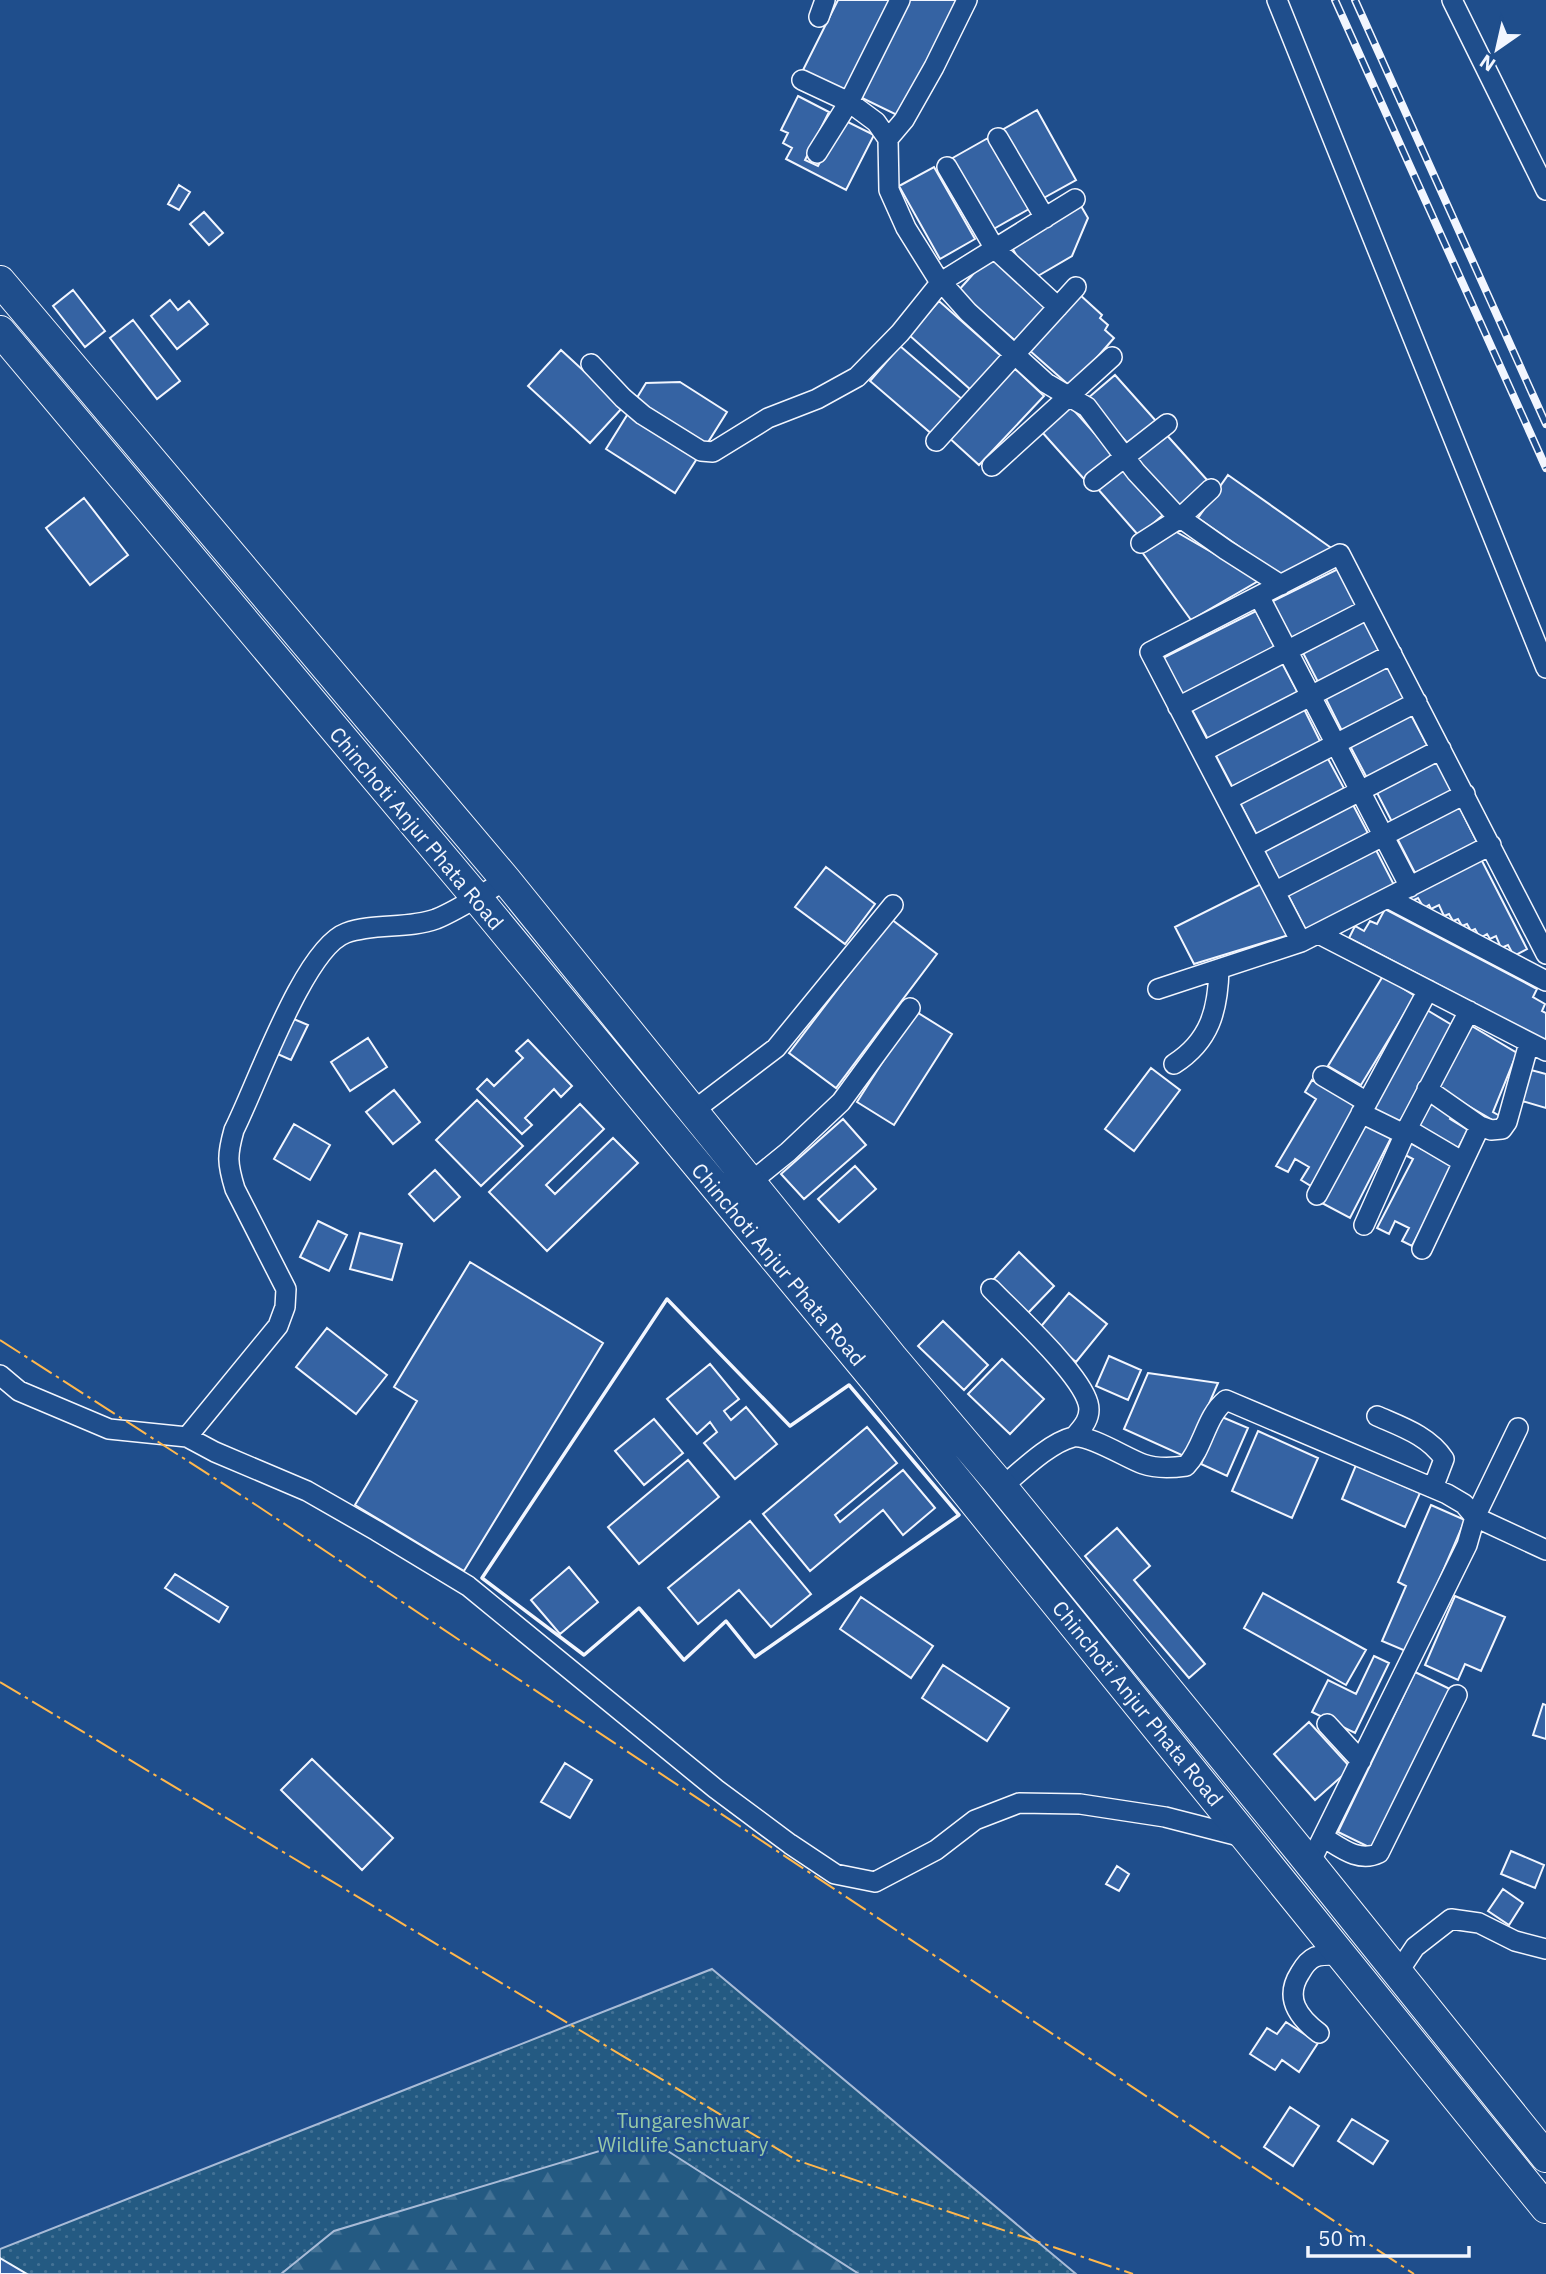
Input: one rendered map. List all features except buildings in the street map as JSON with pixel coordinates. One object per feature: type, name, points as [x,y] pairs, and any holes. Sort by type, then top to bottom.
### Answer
[{"type":"main road","name":"Chinchoti Anjur Phata Road","points":[[0,281],[506,880],[892,1357],[1320,1861],[1397,1974],[1546,2157]]},
{"type":"main road","name":"Chinchoti Anjur Phata Road","points":[[0,331],[877,1382],[1546,2207]]},
{"type":"main road","points":[[1300,1902],[1320,1861]]},
{"type":"street","points":[[817,153],[849,102],[900,0]]},
{"type":"street","points":[[888,139],[910,109],[934,67],[967,0]]},
{"type":"street","points":[[1277,0],[1546,668]]},
{"type":"street","points":[[1451,0],[1546,190]]},
{"type":"street","points":[[802,80],[849,102],[876,122],[888,139],[889,190],[906,228],[941,282],[968,312],[1046,383],[1087,407],[1126,458],[1180,518],[1281,585]]},
{"type":"street","points":[[998,138],[1045,218]]},
{"type":"street","points":[[947,167],[995,249],[1058,307]]},
{"type":"street","points":[[591,364],[643,415],[701,450],[713,452],[768,418],[817,399],[857,377],[900,332],[941,282],[1075,199]]},
{"type":"street","points":[[936,441],[1076,287]]},
{"type":"street","points":[[992,466],[1112,357]]},
{"type":"street","points":[[1094,481],[1167,424]]},
{"type":"street","points":[[1142,543],[1180,518],[1211,489]]},
{"type":"street","points":[[1427,1089],[1480,1126],[1491,1130],[1502,1129],[1538,1047],[1427,990],[1310,938],[1276,891],[1150,652],[1340,554],[1546,954]]},
{"type":"street","points":[[1259,596],[1410,887]]},
{"type":"street","points":[[1178,707],[1368,609]]},
{"type":"street","points":[[1202,752],[1392,654]]},
{"type":"street","points":[[1227,800],[1417,702]]},
{"type":"street","points":[[1252,847],[1441,749]]},
{"type":"street","points":[[1276,891],[1465,794]]},
{"type":"street","points":[[1158,989],[1310,938],[1491,845]]},
{"type":"street","points":[[187,1437],[278,1326],[285,1307],[286,1289],[235,1189],[228,1154],[234,1129],[301,982],[317,957],[345,933],[435,920],[506,880]]},
{"type":"street","points":[[1388,898],[1546,981]]},
{"type":"street","points":[[693,1111],[776,1048],[893,905]]},
{"type":"street","points":[[1174,1064],[1190,1053],[1209,1026],[1219,1000],[1219,969]]},
{"type":"street","points":[[1317,1195],[1427,990]]},
{"type":"street","points":[[751,1182],[788,1152],[841,1102],[910,1008]]},
{"type":"street","points":[[1364,1225],[1405,1132],[1469,1012]]},
{"type":"street","points":[[1322,1076],[1364,1107],[1463,1162]]},
{"type":"street","points":[[1422,1250],[1480,1126]]},
{"type":"street","points":[[991,1289],[1068,1369],[1088,1402],[1089,1415],[1074,1437],[1040,1455],[1002,1487]]},
{"type":"street","points":[[0,1375],[19,1391],[109,1429],[187,1437],[215,1452],[307,1491],[377,1531],[468,1586],[716,1789],[835,1874],[875,1882],[936,1850],[975,1820],[1019,1803],[1080,1804],[1165,1817],[1248,1838]]},
{"type":"street","points":[[1074,1437],[1089,1438],[1146,1466],[1186,1466],[1195,1454],[1212,1418],[1226,1400],[1433,1488],[1464,1504],[1475,1517],[1546,1550]]},
{"type":"street","points":[[1377,1416],[1437,1448],[1444,1459],[1433,1488]]},
{"type":"street","points":[[1320,1861],[1361,1761],[1467,1545],[1475,1517],[1518,1428]]},
{"type":"street","points":[[1320,1861],[1346,1851],[1363,1858],[1380,1853],[1457,1695]]},
{"type":"street","points":[[1327,1724],[1361,1761]]},
{"type":"street","points":[[1397,1974],[1415,1947],[1451,1919],[1479,1923],[1515,1941],[1546,1949]]},
{"type":"street","points":[[1319,2033],[1304,2021],[1296,2010],[1292,1997],[1296,1979],[1305,1964],[1317,1956],[1343,1955]]},
{"type":"green space","name":"Tungareshwar Wildlife Sanctuary","points":[[712,1969],[1076,2274],[0,2274],[0,2249]]},
{"type":"green space","points":[[646,2137],[859,2274],[281,2274],[334,2231]]},
{"type":"railway","points":[[1335,0],[1546,468]]},
{"type":"railway","points":[[1355,0],[1546,424]]},
{"type":"wall","points":[[667,1299],[790,1426],[849,1385],[959,1515],[755,1657],[726,1621],[684,1660],[639,1608],[584,1655],[482,1578],[667,1299]]},
{"type":"power","points":[[0,1340],[250,1501],[1414,2274]]},
{"type":"power","points":[[0,1682],[796,2160],[1133,2274]]}]
